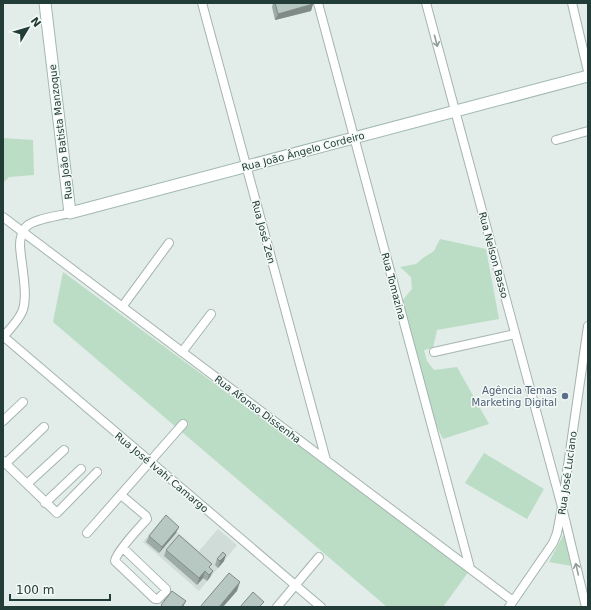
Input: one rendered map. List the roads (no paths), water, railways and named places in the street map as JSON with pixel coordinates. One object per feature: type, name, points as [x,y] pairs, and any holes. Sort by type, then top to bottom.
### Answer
[{"type":"street","name":"Rua João Batista Manzoque","points":[[45,3],[70,213]]},
{"type":"street","name":"Rua José Zen","points":[[202,3],[326,460]]},
{"type":"street","name":"Rua Tomazina","points":[[318,3],[470,568]]},
{"type":"street","name":"Rua Nelson Basso","points":[[426,3],[562,506],[586,607]]},
{"type":"street","points":[[572,3],[588,71]]},
{"type":"street","name":"Rua João Ângelo Cordeiro","points":[[23,232],[25,228],[33,222],[588,76]]},
{"type":"street","points":[[556,140],[588,132]]},
{"type":"street","name":"Rua Afonso Dissenha","points":[[3,217],[470,568],[511,604]]},
{"type":"street","points":[[3,336],[18,319],[24,306],[20,246],[23,232]]},
{"type":"street","points":[[122,307],[169,244]]},
{"type":"street","points":[[182,352],[211,314]]},
{"type":"street","name":"Rua José Luciano","points":[[511,604],[553,543],[557,534],[584,375],[588,326]]},
{"type":"street","points":[[434,352],[515,334]]},
{"type":"street","name":"Rua José Ivahí Camargo","points":[[3,336],[321,607]]},
{"type":"street","points":[[3,421],[23,402]]},
{"type":"street","points":[[87,533],[183,424]]},
{"type":"street","points":[[44,427],[4,462],[45,503],[57,513],[97,472]]},
{"type":"street","points":[[27,484],[64,450]]},
{"type":"street","points":[[45,503],[82,468]]},
{"type":"street","points":[[121,495],[147,517],[147,519],[115,557],[115,561],[155,599],[158,599],[166,590],[123,548]]},
{"type":"street","points":[[277,607],[320,557]]},
{"type":"place","name":"Agência Temas Marketing Digital","points":[[565,396]]}]
